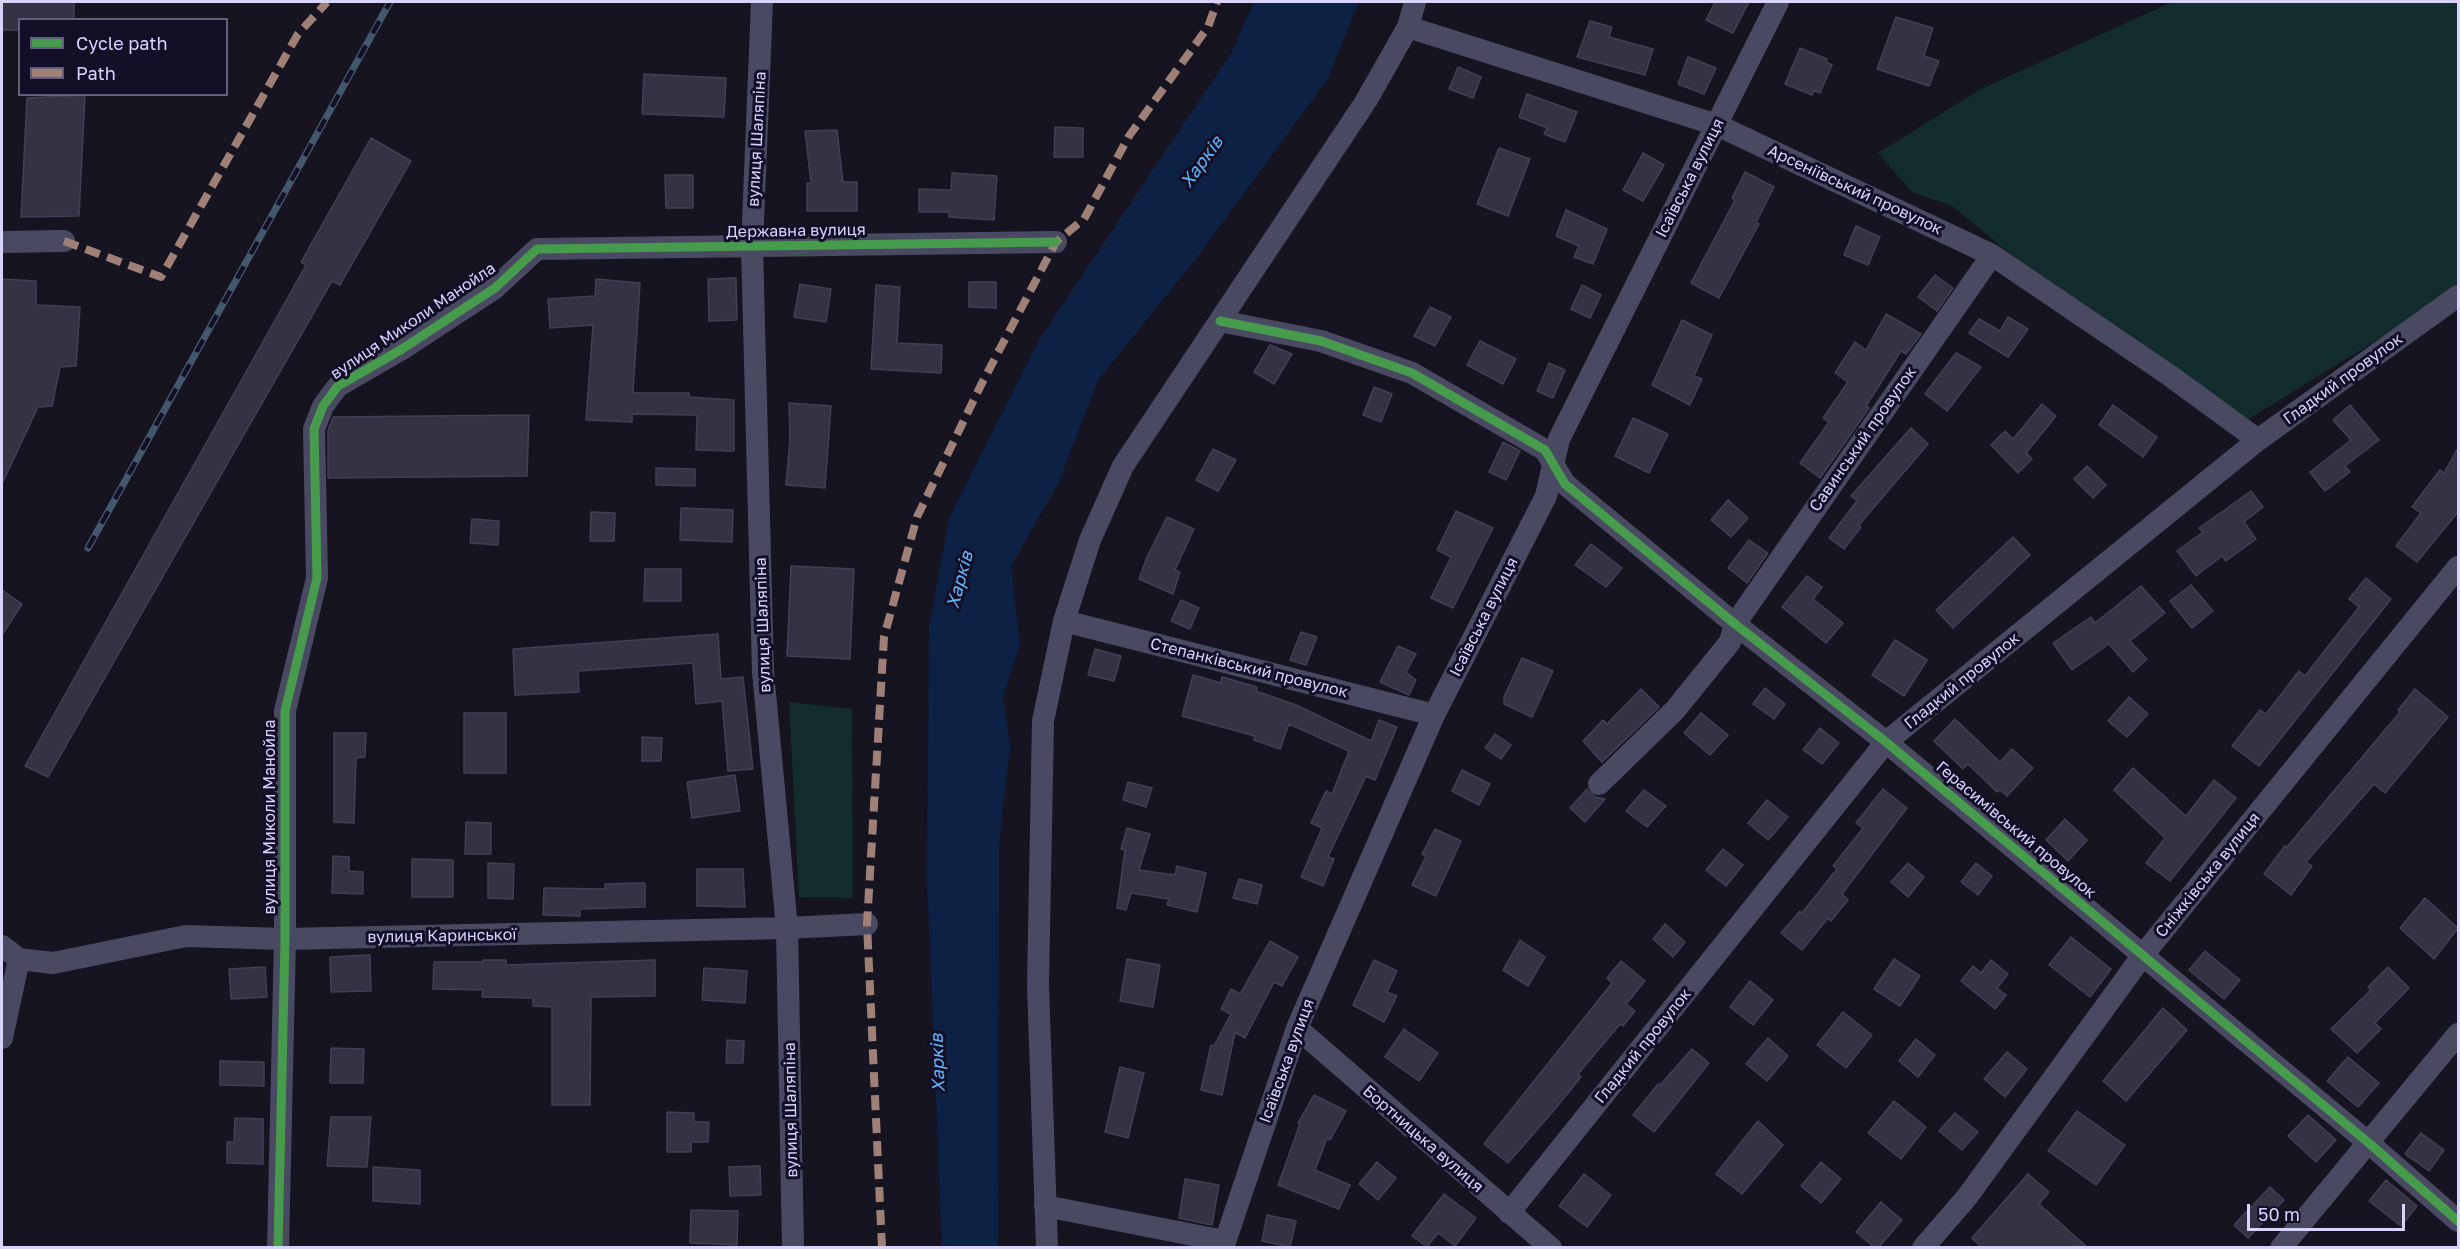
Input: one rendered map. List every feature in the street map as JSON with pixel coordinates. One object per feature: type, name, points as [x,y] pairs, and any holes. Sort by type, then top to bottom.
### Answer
[{"type":"street","name":"вулиця Шаляпіна","points":[[762,2],[752,246],[763,672],[787,928],[793,1248]]},
{"type":"street","points":[[1047,1248],[1038,985],[1043,721],[1064,621],[1090,540],[1123,466],[1366,101],[1408,27],[1415,2]]},
{"type":"street","name":"Ісаївська вулиця","points":[[1223,1244],[1297,1028],[1434,715],[1546,496],[1559,439],[1778,2]]},
{"type":"street","name":"Арсеніївський провулок","points":[[1408,27],[1716,125],[1992,255],[2169,375],[2258,440]]},
{"type":"street","points":[[2,242],[64,241]]},
{"type":"street","name":"Державна вулиця","points":[[537,249],[1056,242]]},
{"type":"street","name":"вулиця Миколи Манойла","points":[[278,1248],[285,939],[285,711],[316,578],[314,429],[323,406],[338,386],[402,349],[495,288],[537,249]]},
{"type":"street","name":"Савинський провулок","points":[[1599,784],[1676,711],[1730,642],[1735,624],[1992,255]]},
{"type":"street","name":"Гладкий провулок","points":[[1509,1213],[1886,742],[2258,440],[2458,296]]},
{"type":"street","name":"Герасимівський провулок","points":[[1220,321],[1321,341],[1412,373],[1545,450],[1565,484],[1735,624],[1886,742],[2370,1144],[2458,1221]]},
{"type":"street","name":"Сніжківська вулиця","points":[[1923,1248],[1967,1197],[2143,955],[2458,567]]},
{"type":"street","name":"Степанківський провулок","points":[[1064,621],[1434,715]]},
{"type":"street","name":"вулиця Каринської","points":[[10,952],[53,963],[186,936],[285,939],[787,928],[867,924]]},
{"type":"street","points":[[2,1038],[10,952]]},
{"type":"street","name":"Бортницька вулиця","points":[[1297,1028],[1551,1248]]},
{"type":"street","points":[[2281,1248],[2370,1144],[2458,1035]]},
{"type":"street","points":[[1045,1206],[1223,1244]]},
{"type":"green space","points":[[2172,2],[2458,2],[2458,287],[2434,305],[2247,420],[2069,302],[1952,206],[1912,192],[1878,153],[1979,90]]},
{"type":"green space","points":[[789,702],[852,709],[853,898],[799,897]]},
{"type":"water","name":"Харків","points":[[1254,2],[1359,2],[1327,80],[1192,264],[1098,380],[1059,482],[1011,566],[1020,644],[1003,696],[1010,747],[999,844],[998,1247],[942,1247],[927,878],[929,628],[949,519],[1041,337],[1232,52]]},
{"type":"building","points":[[2,2],[74,2],[74,18],[18,18],[18,30],[2,30]]},
{"type":"building","points":[[1715,2],[1749,2],[1733,33],[1706,20]]},
{"type":"building","points":[[1896,17],[1933,28],[1924,56],[1939,61],[1929,86],[1877,69]]},
{"type":"building","points":[[1590,21],[1612,27],[1609,37],[1653,49],[1645,75],[1577,57]]},
{"type":"building","points":[[1800,48],[1827,59],[1826,62],[1832,65],[1820,93],[1814,90],[1812,95],[1785,84]]},
{"type":"building","points":[[1688,57],[1716,68],[1704,94],[1678,84]]},
{"type":"building","points":[[1458,67],[1481,77],[1473,98],[1449,89]]},
{"type":"building","points":[[644,74],[726,78],[724,117],[642,114]]},
{"type":"building","points":[[1527,94],[1577,112],[1565,142],[1544,134],[1547,128],[1519,117]]},
{"type":"building","points":[[85,96],[79,216],[21,217],[27,98]]},
{"type":"building","points":[[1055,127],[1083,128],[1083,157],[1054,157]]},
{"type":"building","points":[[837,130],[843,182],[857,182],[857,211],[807,211],[807,183],[811,183],[805,131]]},
{"type":"building","points":[[371,138],[411,161],[340,285],[332,281],[48,777],[25,766],[306,265],[301,262]]},
{"type":"building","points":[[1499,148],[1530,159],[1508,216],[1477,204]]},
{"type":"building","points":[[1643,153],[1664,165],[1643,201],[1623,190]]},
{"type":"building","points":[[1745,172],[1774,187],[1756,223],[1759,224],[1719,298],[1691,283],[1735,200],[1732,198]]},
{"type":"building","points":[[952,173],[997,176],[994,220],[949,217],[949,212],[919,212],[919,189],[951,190]]},
{"type":"building","points":[[665,175],[693,175],[693,208],[666,208]]},
{"type":"building","points":[[1566,210],[1607,229],[1593,264],[1574,257],[1579,246],[1556,236]]},
{"type":"building","points":[[1856,226],[1880,237],[1868,265],[1844,255]]},
{"type":"building","points":[[1935,275],[1953,288],[1937,311],[1918,297]]},
{"type":"building","points":[[736,278],[737,320],[709,321],[708,279]]},
{"type":"building","points":[[2,279],[36,281],[36,305],[80,307],[76,366],[60,367],[52,406],[38,407],[2,484]]},
{"type":"building","points":[[596,279],[640,283],[633,393],[689,393],[689,397],[734,400],[734,451],[696,450],[697,415],[632,414],[632,422],[586,420],[593,325],[550,328],[548,299],[595,296]]},
{"type":"building","points":[[969,282],[996,282],[996,308],[969,307]]},
{"type":"building","points":[[800,284],[831,289],[826,322],[794,317]]},
{"type":"building","points":[[876,285],[900,287],[897,343],[942,345],[941,373],[871,369]]},
{"type":"building","points":[[1582,285],[1601,295],[1590,318],[1571,309]]},
{"type":"building","points":[[1430,307],[1451,317],[1435,346],[1414,336]]},
{"type":"building","points":[[1886,314],[1921,334],[1906,354],[1901,351],[1866,406],[1869,408],[1820,478],[1800,463],[1829,422],[1823,418],[1848,382],[1835,373],[1855,342],[1866,350]]},
{"type":"building","points":[[2008,317],[2028,329],[2008,357],[1969,333],[1979,319],[2000,331]]},
{"type":"building","points":[[1682,320],[1712,335],[1694,376],[1702,379],[1690,405],[1652,385]]},
{"type":"building","points":[[1480,341],[1516,359],[1503,384],[1467,365]]},
{"type":"building","points":[[1270,345],[1292,354],[1274,384],[1254,372]]},
{"type":"building","points":[[1956,353],[1981,367],[1947,411],[1925,394]]},
{"type":"building","points":[[1549,363],[1565,370],[1553,398],[1537,391]]},
{"type":"building","points":[[1374,387],[1392,394],[1381,422],[1363,415]]},
{"type":"building","points":[[789,403],[831,406],[825,488],[786,485],[790,440]]},
{"type":"building","points":[[2042,404],[2056,416],[2026,453],[2032,459],[2018,473],[1991,445],[2005,431],[2013,439]]},
{"type":"building","points":[[2113,405],[2157,437],[2143,457],[2099,425]]},
{"type":"building","points":[[2350,405],[2379,440],[2345,466],[2350,472],[2325,491],[2310,472],[2351,440],[2333,420]]},
{"type":"building","points":[[529,415],[527,476],[328,478],[328,431],[333,417]]},
{"type":"building","points":[[1633,418],[1668,434],[1649,473],[1615,456]]},
{"type":"building","points":[[1911,428],[1928,444],[1859,525],[1861,527],[1844,549],[1829,538],[1857,501],[1851,496]]},
{"type":"building","points":[[1503,442],[1520,451],[1506,480],[1489,472]]},
{"type":"building","points":[[2458,448],[2458,512],[2417,562],[2396,546],[2421,513],[2412,507],[2440,470],[2444,473]]},
{"type":"building","points":[[1213,449],[1236,460],[1218,491],[1196,480]]},
{"type":"building","points":[[2087,466],[2106,485],[2093,498],[2074,479]]},
{"type":"building","points":[[656,468],[695,469],[695,486],[656,485]]},
{"type":"building","points":[[2251,491],[2263,507],[2244,522],[2256,539],[2226,561],[2222,556],[2196,576],[2177,551],[2203,532],[2199,528]]},
{"type":"building","points":[[1728,500],[1748,518],[1731,537],[1711,520]]},
{"type":"building","points":[[681,508],[733,510],[732,542],[680,540]]},
{"type":"building","points":[[1456,511],[1493,528],[1453,608],[1431,598],[1451,557],[1437,550]]},
{"type":"building","points":[[591,512],[615,513],[614,541],[590,541]]},
{"type":"building","points":[[1167,517],[1194,529],[1175,570],[1180,572],[1173,594],[1139,579]]},
{"type":"building","points":[[472,519],[499,521],[498,545],[470,543]]},
{"type":"building","points":[[2013,537],[2030,555],[1953,628],[1936,610]]},
{"type":"building","points":[[1749,540],[1768,553],[1747,583],[1728,568]]},
{"type":"building","points":[[1591,544],[1622,568],[1606,587],[1575,565]]},
{"type":"building","points":[[791,566],[854,569],[850,659],[787,656]]},
{"type":"building","points":[[645,569],[681,569],[681,601],[644,601]]},
{"type":"building","points":[[1807,576],[1822,587],[1813,599],[1843,623],[1826,643],[1782,607]]},
{"type":"building","points":[[2366,578],[2391,599],[2259,766],[2232,746],[2260,710],[2266,714],[2299,671],[2305,676],[2359,607],[2349,599]]},
{"type":"building","points":[[2191,585],[2213,611],[2192,628],[2170,601]]},
{"type":"building","points":[[2141,586],[2165,613],[2130,641],[2147,659],[2133,672],[2109,644],[2072,670],[2053,643],[2091,617],[2095,623]]},
{"type":"building","points":[[2,590],[22,604],[2,635]]},
{"type":"building","points":[[1181,600],[1199,608],[1190,629],[1171,621]]},
{"type":"building","points":[[1301,632],[1317,637],[1306,665],[1290,660]]},
{"type":"building","points":[[718,634],[721,679],[743,677],[753,769],[728,771],[722,701],[696,704],[693,663],[578,671],[579,692],[515,695],[513,649]]},
{"type":"building","points":[[1895,640],[1927,660],[1904,696],[1872,675]]},
{"type":"building","points":[[1398,646],[1416,654],[1406,672],[1416,680],[1409,695],[1380,682]]},
{"type":"building","points":[[1095,649],[1121,656],[1114,681],[1088,675]]},
{"type":"building","points":[[1522,658],[1553,671],[1532,717],[1504,704],[1504,697]]},
{"type":"building","points":[[1193,675],[1221,683],[1222,677],[1257,687],[1256,691],[1296,705],[1371,741],[1379,720],[1397,727],[1375,780],[1366,776],[1328,857],[1334,859],[1323,886],[1301,877],[1322,828],[1311,823],[1326,791],[1332,794],[1349,751],[1289,724],[1280,749],[1254,740],[1255,736],[1182,716]]},
{"type":"building","points":[[1765,688],[1785,704],[1774,719],[1753,704]]},
{"type":"building","points":[[1641,689],[1659,707],[1602,762],[1583,741],[1603,720],[1607,724]]},
{"type":"building","points":[[2415,689],[2448,717],[2385,793],[2374,784],[2306,862],[2312,866],[2291,895],[2264,874],[2285,846],[2287,847],[2400,712],[2398,710]]},
{"type":"building","points":[[2129,697],[2148,714],[2127,737],[2108,721]]},
{"type":"building","points":[[464,713],[506,713],[506,773],[464,773]]},
{"type":"building","points":[[1701,713],[1728,735],[1710,755],[1684,733]]},
{"type":"building","points":[[1955,719],[2000,762],[2012,749],[2033,768],[2007,796],[2000,790],[1997,792],[1968,764],[1963,769],[1934,741]]},
{"type":"building","points":[[1820,728],[1839,743],[1822,764],[1803,750]]},
{"type":"building","points":[[334,733],[366,733],[365,757],[356,758],[354,823],[334,822]]},
{"type":"building","points":[[1495,734],[1511,745],[1501,759],[1485,748]]},
{"type":"building","points":[[642,737],[662,738],[661,761],[642,761]]},
{"type":"building","points":[[2133,768],[2186,816],[2214,780],[2236,798],[2170,881],[2146,863],[2165,838],[2114,790]]},
{"type":"building","points":[[1462,770],[1490,784],[1479,805],[1452,791]]},
{"type":"building","points":[[735,775],[740,811],[692,818],[687,782]]},
{"type":"building","points":[[1128,782],[1152,788],[1146,807],[1123,800]]},
{"type":"building","points":[[1587,789],[1595,797],[1605,799],[1585,822],[1570,808]]},
{"type":"building","points":[[1883,789],[1907,808],[1842,894],[1848,900],[1831,921],[1828,918],[1802,950],[1781,933],[1800,911],[1802,913],[1837,869],[1833,866],[1863,828],[1856,823]]},
{"type":"building","points":[[1644,790],[1666,806],[1647,827],[1626,811]]},
{"type":"building","points":[[1767,800],[1788,817],[1768,840],[1748,823]]},
{"type":"building","points":[[2065,819],[2087,840],[2068,861],[2046,840]]},
{"type":"building","points":[[466,822],[491,823],[491,854],[465,854]]},
{"type":"building","points":[[1127,828],[1150,834],[1139,870],[1175,875],[1177,866],[1206,873],[1197,912],[1167,905],[1169,899],[1131,893],[1126,910],[1117,908],[1125,850],[1121,849]]},
{"type":"building","points":[[1435,829],[1461,841],[1436,896],[1412,885],[1426,856],[1422,854]]},
{"type":"building","points":[[1723,849],[1743,865],[1726,886],[1706,870]]},
{"type":"building","points":[[333,856],[349,857],[349,871],[363,872],[363,894],[332,893]]},
{"type":"building","points":[[412,859],[453,860],[453,897],[412,897]]},
{"type":"building","points":[[488,863],[514,864],[513,899],[488,898]]},
{"type":"building","points":[[1908,863],[1924,877],[1908,897],[1891,882]]},
{"type":"building","points":[[1976,863],[1992,876],[1978,895],[1961,882]]},
{"type":"building","points":[[697,869],[743,869],[745,907],[697,906]]},
{"type":"building","points":[[1239,879],[1262,885],[1257,904],[1233,898]]},
{"type":"building","points":[[645,883],[645,907],[580,909],[580,916],[543,915],[544,888],[605,889],[605,884]]},
{"type":"building","points":[[2425,898],[2458,928],[2434,959],[2400,928]]},
{"type":"building","points":[[1665,924],[1685,942],[1673,957],[1653,939]]},
{"type":"building","points":[[2071,937],[2111,969],[2090,997],[2049,965]]},
{"type":"building","points":[[1520,940],[1545,957],[1528,986],[1503,970]]},
{"type":"building","points":[[1270,941],[1298,957],[1282,986],[1274,982],[1245,1038],[1235,1032],[1222,1095],[1201,1090],[1211,1045],[1214,1046],[1231,1014],[1221,1009],[1231,989],[1240,994]]},
{"type":"building","points":[[2205,951],[2240,980],[2224,999],[2189,970]]},
{"type":"building","points":[[370,955],[371,991],[331,992],[330,957]]},
{"type":"building","points":[[1127,959],[1160,965],[1153,1007],[1120,1001]]},
{"type":"building","points":[[1894,959],[1920,976],[1900,1006],[1874,989]]},
{"type":"building","points":[[483,960],[506,960],[506,965],[655,960],[655,996],[591,997],[590,1105],[552,1105],[552,1007],[533,1006],[533,998],[482,997],[483,990],[433,989],[434,962],[483,962]]},
{"type":"building","points":[[1374,960],[1397,971],[1387,992],[1397,996],[1384,1022],[1353,1005]]},
{"type":"building","points":[[1991,960],[2008,974],[1997,988],[2006,995],[1995,1009],[1961,981],[1973,966],[1981,973]]},
{"type":"building","points":[[1621,961],[1645,981],[1626,1004],[1635,1011],[1623,1026],[1620,1024],[1578,1074],[1581,1077],[1508,1163],[1484,1144],[1612,983],[1607,978]]},
{"type":"building","points":[[265,967],[267,997],[231,999],[229,969]]},
{"type":"building","points":[[2388,967],[2409,988],[2375,1023],[2381,1029],[2357,1053],[2331,1029],[2371,990],[2368,987]]},
{"type":"building","points":[[704,968],[747,971],[745,1003],[702,1000]]},
{"type":"building","points":[[1750,981],[1773,1000],[1753,1025],[1730,1007]]},
{"type":"building","points":[[2163,1008],[2187,1030],[2126,1101],[2103,1081]]},
{"type":"building","points":[[1843,1012],[1872,1035],[1846,1068],[1817,1045]]},
{"type":"building","points":[[1404,1029],[1438,1053],[1419,1081],[1385,1057]]},
{"type":"building","points":[[1768,1038],[1788,1056],[1767,1081],[1746,1064]]},
{"type":"building","points":[[1916,1039],[1935,1055],[1918,1077],[1899,1061]]},
{"type":"building","points":[[727,1040],[744,1041],[743,1063],[726,1063]]},
{"type":"building","points":[[331,1048],[364,1049],[363,1083],[330,1083]]},
{"type":"building","points":[[1692,1049],[1709,1063],[1654,1132],[1633,1115],[1658,1084],[1660,1085]]},
{"type":"building","points":[[2007,1052],[2027,1069],[2005,1097],[1984,1079]]},
{"type":"building","points":[[2348,1057],[2379,1083],[2358,1107],[2327,1081]]},
{"type":"building","points":[[220,1061],[264,1062],[264,1086],[220,1085]]},
{"type":"building","points":[[1120,1067],[1144,1073],[1128,1138],[1105,1132]]},
{"type":"building","points":[[1314,1095],[1346,1111],[1330,1140],[1327,1138],[1315,1170],[1350,1185],[1339,1209],[1278,1185],[1300,1124],[1298,1123]]},
{"type":"building","points":[[1894,1101],[1926,1127],[1901,1159],[1868,1133]]},
{"type":"building","points":[[2077,1111],[2125,1145],[2096,1185],[2048,1151]]},
{"type":"building","points":[[667,1112],[694,1113],[694,1122],[709,1122],[708,1142],[691,1142],[691,1152],[667,1152]]},
{"type":"building","points":[[1955,1113],[1978,1132],[1962,1150],[1939,1131]]},
{"type":"building","points":[[2308,1115],[2336,1140],[2316,1162],[2288,1136]]},
{"type":"building","points":[[331,1117],[371,1117],[367,1167],[327,1166]]},
{"type":"building","points":[[235,1118],[263,1119],[263,1164],[227,1163],[227,1142],[234,1142]]},
{"type":"building","points":[[1758,1121],[1783,1145],[1742,1194],[1716,1174]]},
{"type":"building","points":[[2421,1133],[2444,1150],[2429,1171],[2405,1154]]},
{"type":"building","points":[[1377,1162],[1396,1178],[1378,1200],[1359,1184]]},
{"type":"building","points":[[1821,1162],[1841,1179],[1821,1203],[1801,1186]]},
{"type":"building","points":[[760,1166],[761,1195],[730,1196],[729,1167]]},
{"type":"building","points":[[373,1167],[420,1170],[420,1204],[373,1201]]},
{"type":"building","points":[[1584,1174],[1611,1195],[1587,1227],[1559,1206]]},
{"type":"building","points":[[2028,1174],[2049,1192],[2039,1204],[2088,1248],[1982,1248],[1972,1238]]},
{"type":"building","points":[[1185,1179],[1219,1185],[1212,1225],[1179,1218]]},
{"type":"building","points":[[2386,1180],[2417,1206],[2401,1226],[2369,1201]]},
{"type":"building","points":[[2270,1187],[2284,1200],[2248,1238],[2234,1225]]},
{"type":"building","points":[[1444,1194],[1476,1218],[1455,1246],[1438,1233],[1427,1247],[1412,1236]]},
{"type":"building","points":[[1881,1202],[1902,1220],[1878,1248],[1875,1248],[1856,1232]]},
{"type":"building","points":[[691,1210],[738,1211],[737,1245],[690,1243]]},
{"type":"building","points":[[1267,1215],[1296,1221],[1290,1247],[1262,1241]]},
{"type":"railway","points":[[88,548],[390,2]]},
{"type":"marked path","points":[[64,241],[161,277],[298,34],[327,2]]},
{"type":"marked path","points":[[882,1248],[867,924],[884,637],[917,517],[982,383],[1056,242],[1084,219],[1129,136],[1208,27],[1217,2]]},
{"type":"cycle path","points":[[278,1248],[285,939],[285,711],[317,578],[314,429],[323,406],[338,386],[402,349],[495,288],[537,249],[1056,242]]},
{"type":"cycle path","points":[[1220,321],[1321,341],[1412,373],[1545,450],[1565,484],[1735,624],[1886,742],[2370,1144],[2458,1221]]}]
